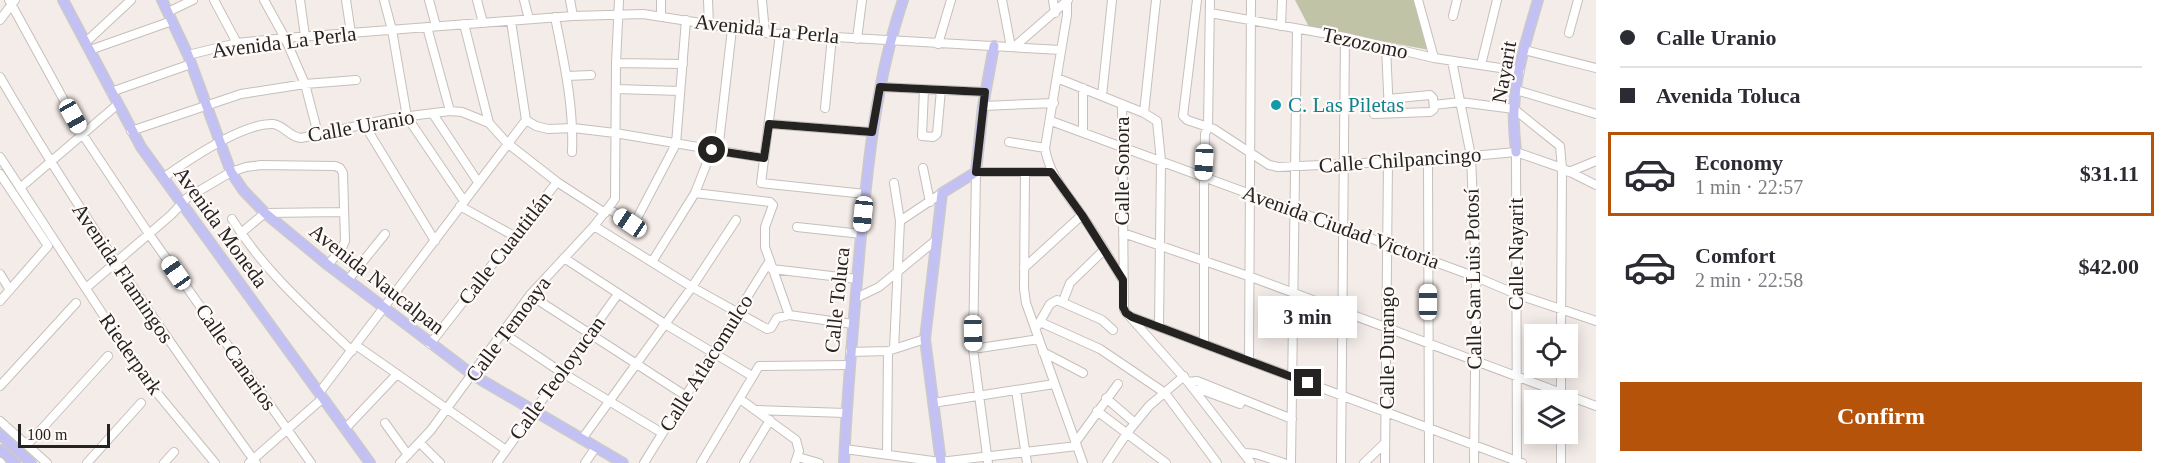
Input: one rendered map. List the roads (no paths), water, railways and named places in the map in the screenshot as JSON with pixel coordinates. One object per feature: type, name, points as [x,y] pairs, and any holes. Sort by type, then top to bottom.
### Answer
[{"type":"main road","name":"Avenida Moneda","points":[[63,0],[131,131],[370,463]]},
{"type":"main road","name":"Avenida Naucalpan","points":[[162,0],[189,59],[231,172],[243,190],[265,213],[328,265],[473,375],[618,462]]},
{"type":"main road","name":"Calle Toluca","points":[[844,463],[850,352],[872,132],[889,41],[903,0]]},
{"type":"main road","name":"Nayarit","points":[[1516,152],[1514,109],[1516,90],[1538,0]]},
{"type":"main road","points":[[941,462],[925,339],[936,240],[942,193],[976,172],[985,92],[994,46]]},
{"type":"main road","points":[[0,434],[31,463]]},
{"type":"main road","points":[[0,451],[12,462]]},
{"type":"street","points":[[88,46],[131,0]]},
{"type":"street","points":[[88,46],[170,16],[193,0]]},
{"type":"street","points":[[214,0],[237,43]]},
{"type":"street","points":[[264,0],[285,38],[305,84],[318,134]]},
{"type":"street","points":[[300,0],[306,36]]},
{"type":"street","points":[[346,0],[351,33]]},
{"type":"street","points":[[384,0],[392,30],[407,117],[462,204],[514,236]]},
{"type":"street","points":[[429,0],[436,26]]},
{"type":"street","points":[[477,0],[483,23]]},
{"type":"street","points":[[524,0],[529,19]]},
{"type":"street","points":[[570,0],[573,16]]},
{"type":"street","points":[[615,133],[619,0]]},
{"type":"street","points":[[661,0],[661,15]]},
{"type":"street","points":[[708,0],[709,24]]},
{"type":"street","points":[[762,0],[765,33]]},
{"type":"street","points":[[857,39],[861,0]]},
{"type":"street","points":[[938,44],[951,0]]},
{"type":"street","points":[[1002,0],[1013,47],[1067,1]]},
{"type":"street","points":[[1053,0],[1055,13]]},
{"type":"street","name":"Calle Sonora","points":[[1102,96],[1112,0]]},
{"type":"street","points":[[1144,113],[1156,0]]},
{"type":"street","name":"Calle Chilpancingo","points":[[1197,0],[1183,116],[1187,120],[1208,127],[1250,151],[1269,165],[1278,167],[1428,160],[1516,152],[1566,170],[1596,185]]},
{"type":"street","points":[[1204,344],[1204,177],[1205,134],[1208,127],[1210,0]]},
{"type":"street","points":[[1249,361],[1251,0]]},
{"type":"street","points":[[1281,26],[1282,0]]},
{"type":"street","points":[[1418,0],[1434,58]]},
{"type":"street","points":[[1453,16],[1457,0]]},
{"type":"street","points":[[1481,65],[1497,0]]},
{"type":"street","points":[[1569,33],[1578,0]]},
{"type":"street","points":[[1067,1],[1046,148],[1051,172],[1082,215],[1123,280]]},
{"type":"street","points":[[0,20],[12,2]]},
{"type":"street","name":"Calle Canarios","points":[[12,2],[83,135],[149,234],[311,463]]},
{"type":"street","name":"Tezozomo","points":[[1210,13],[1297,28],[1434,58],[1520,71]]},
{"type":"street","name":"Avenida La Perla","points":[[111,92],[189,59],[237,43],[436,26],[617,14],[661,15],[765,33],[1061,50]]},
{"type":"street","points":[[555,17],[567,76],[573,128],[572,152]]},
{"type":"street","points":[[464,24],[489,123],[507,143],[557,182],[630,223],[635,222],[676,144],[686,20]]},
{"type":"street","points":[[253,462],[321,396],[526,120],[511,21]]},
{"type":"street","points":[[427,27],[450,111]]},
{"type":"street","points":[[1291,463],[1297,28]]},
{"type":"street","points":[[652,262],[695,193],[715,150],[732,29]]},
{"type":"street","points":[[780,34],[761,183],[865,194]]},
{"type":"street","points":[[825,108],[832,37]]},
{"type":"street","points":[[1341,463],[1344,38]]},
{"type":"street","points":[[1386,47],[1389,113]]},
{"type":"street","points":[[1524,50],[1596,68]]},
{"type":"street","name":"Calle San Luis Potosí","points":[[1452,61],[1471,156],[1476,277],[1474,463]]},
{"type":"street","points":[[616,63],[682,64]]},
{"type":"street","points":[[567,76],[591,75]]},
{"type":"street","name":"Avenida Flamingos","points":[[0,77],[50,163],[172,346],[253,462]]},
{"type":"street","points":[[1057,78],[1144,113],[1157,121],[1161,161],[1159,327]]},
{"type":"street","points":[[131,131],[206,104],[249,92],[357,80]]},
{"type":"street","points":[[880,87],[985,92]]},
{"type":"street","points":[[1083,88],[1083,132]]},
{"type":"street","points":[[616,89],[680,91]]},
{"type":"street","points":[[924,90],[922,136],[933,137],[937,134],[941,90]]},
{"type":"street","points":[[1516,90],[1596,114]]},
{"type":"street","points":[[1388,99],[1430,95],[1433,98],[1433,108]]},
{"type":"street","points":[[1374,114],[1433,108],[1460,102],[1514,109],[1558,144],[1566,170],[1561,324]]},
{"type":"street","points":[[983,106],[1054,103]]},
{"type":"street","points":[[20,188],[118,104]]},
{"type":"street","name":"Calle Sonora","points":[[1122,104],[1124,310],[1132,317]]},
{"type":"street","name":"Calle Uranio","points":[[163,178],[220,143],[242,132],[265,125],[275,124],[296,138],[364,124],[450,111],[462,112],[489,123]]},
{"type":"street","name":"Calle Uranio","points":[[433,114],[478,182]]},
{"type":"street","points":[[526,120],[548,129],[573,128],[615,133],[764,158]]},
{"type":"street","name":"Avenida Ciudad Victoria","points":[[1051,121],[1428,259],[1516,294],[1596,321]]},
{"type":"street","points":[[364,124],[435,241]]},
{"type":"street","points":[[769,124],[872,132]]},
{"type":"street","name":"Calle Temoaya","points":[[400,463],[420,443],[473,375],[530,295],[607,210],[616,196],[615,133]]},
{"type":"street","points":[[1009,142],[1046,148]]},
{"type":"street","name":"Calle Nayarit","points":[[1516,152],[1516,376],[1519,462]]},
{"type":"street","name":"Riederpark","points":[[0,158],[143,376],[214,463]]},
{"type":"street","points":[[1428,160],[1430,463]]},
{"type":"street","points":[[1566,170],[1596,161]]},
{"type":"street","name":"Calle Durango","points":[[1385,463],[1388,162]]},
{"type":"street","points":[[86,288],[194,193],[231,172],[261,165],[335,166],[344,173],[345,241],[328,265]]},
{"type":"street","points":[[923,168],[930,202]]},
{"type":"street","points":[[988,460],[974,349],[976,172],[1051,172]]},
{"type":"street","points":[[1025,172],[1026,303],[1038,325],[1043,352],[1083,463]]},
{"type":"street","points":[[0,174],[48,246],[0,301]]},
{"type":"street","name":"Calle Cuautitlán","points":[[430,344],[557,182]]},
{"type":"street","points":[[887,454],[900,221],[894,183]]},
{"type":"street","points":[[695,193],[772,203],[773,210],[767,219],[764,236],[770,265],[789,315]]},
{"type":"street","points":[[900,221],[942,193]]},
{"type":"street","points":[[241,233],[265,213],[344,212]]},
{"type":"street","points":[[1024,268],[1082,215]]},
{"type":"street","points":[[232,219],[270,272],[355,349],[397,374],[506,450]]},
{"type":"street","points":[[582,439],[692,287],[736,220]]},
{"type":"street","points":[[594,226],[692,287],[769,330],[777,318],[789,315],[853,324]]},
{"type":"street","points":[[797,227],[861,234]]},
{"type":"street","points":[[1123,233],[1251,277],[1475,360],[1546,390]]},
{"type":"street","points":[[348,280],[385,234]]},
{"type":"street","points":[[856,298],[879,287],[936,240]]},
{"type":"street","points":[[1063,301],[1070,283],[1104,250]]},
{"type":"street","points":[[564,258],[665,324],[752,376]]},
{"type":"street","points":[[770,265],[857,279]]},
{"type":"street","name":"Calle Atlacomulco","points":[[644,463],[737,313],[770,265]]},
{"type":"street","points":[[0,274],[10,290]]},
{"type":"street","name":"Calle Teoloyucan","points":[[497,463],[618,294]]},
{"type":"street","points":[[530,295],[686,396]]},
{"type":"street","points":[[1038,325],[1050,304],[1057,300],[1102,320],[1113,330]]},
{"type":"street","points":[[0,386],[76,303]]},
{"type":"street","points":[[1132,317],[1519,462]]},
{"type":"street","points":[[1132,317],[1195,390],[1251,463]]},
{"type":"street","points":[[1038,325],[1100,349],[1165,393],[1217,463]]},
{"type":"street","points":[[503,333],[561,372],[662,433]]},
{"type":"street","points":[[850,352],[891,350],[925,339]]},
{"type":"street","points":[[974,349],[1039,339]]},
{"type":"street","points":[[1043,352],[1083,373]]},
{"type":"street","points":[[27,445],[108,356]]},
{"type":"street","points":[[701,463],[759,366],[764,364],[849,365]]},
{"type":"street","points":[[345,429],[397,374]]},
{"type":"street","points":[[1107,463],[1149,406],[1186,379],[1197,381],[1292,421]]},
{"type":"street","points":[[933,403],[1054,384]]},
{"type":"street","points":[[844,449],[941,462],[988,460],[1076,445],[1097,411],[1118,384]]},
{"type":"street","points":[[1016,390],[1027,463]]},
{"type":"street","points":[[1195,390],[1202,390],[1292,421]]},
{"type":"street","points":[[1106,398],[1135,423]]},
{"type":"street","points":[[740,399],[796,440],[799,445],[797,460],[819,463]]},
{"type":"street","points":[[1578,401],[1596,406]]},
{"type":"street","points":[[87,463],[141,403]]},
{"type":"street","points":[[756,410],[846,413]]},
{"type":"street","points":[[1097,411],[1166,463]]},
{"type":"street","points":[[744,463],[770,420]]},
{"type":"street","points":[[0,421],[47,463]]},
{"type":"street","points":[[385,423],[408,455]]},
{"type":"street","points":[[420,443],[440,463]]},
{"type":"street","points":[[1364,463],[1385,443]]},
{"type":"street","points":[[1561,444],[1561,463]]},
{"type":"street","points":[[585,463],[596,447]]},
{"type":"street","points":[[164,463],[174,452]]},
{"type":"street","points":[[1245,453],[1284,463]]},
{"type":"place","name":"C. Las Piletas","points":[[1276,105]]}]
